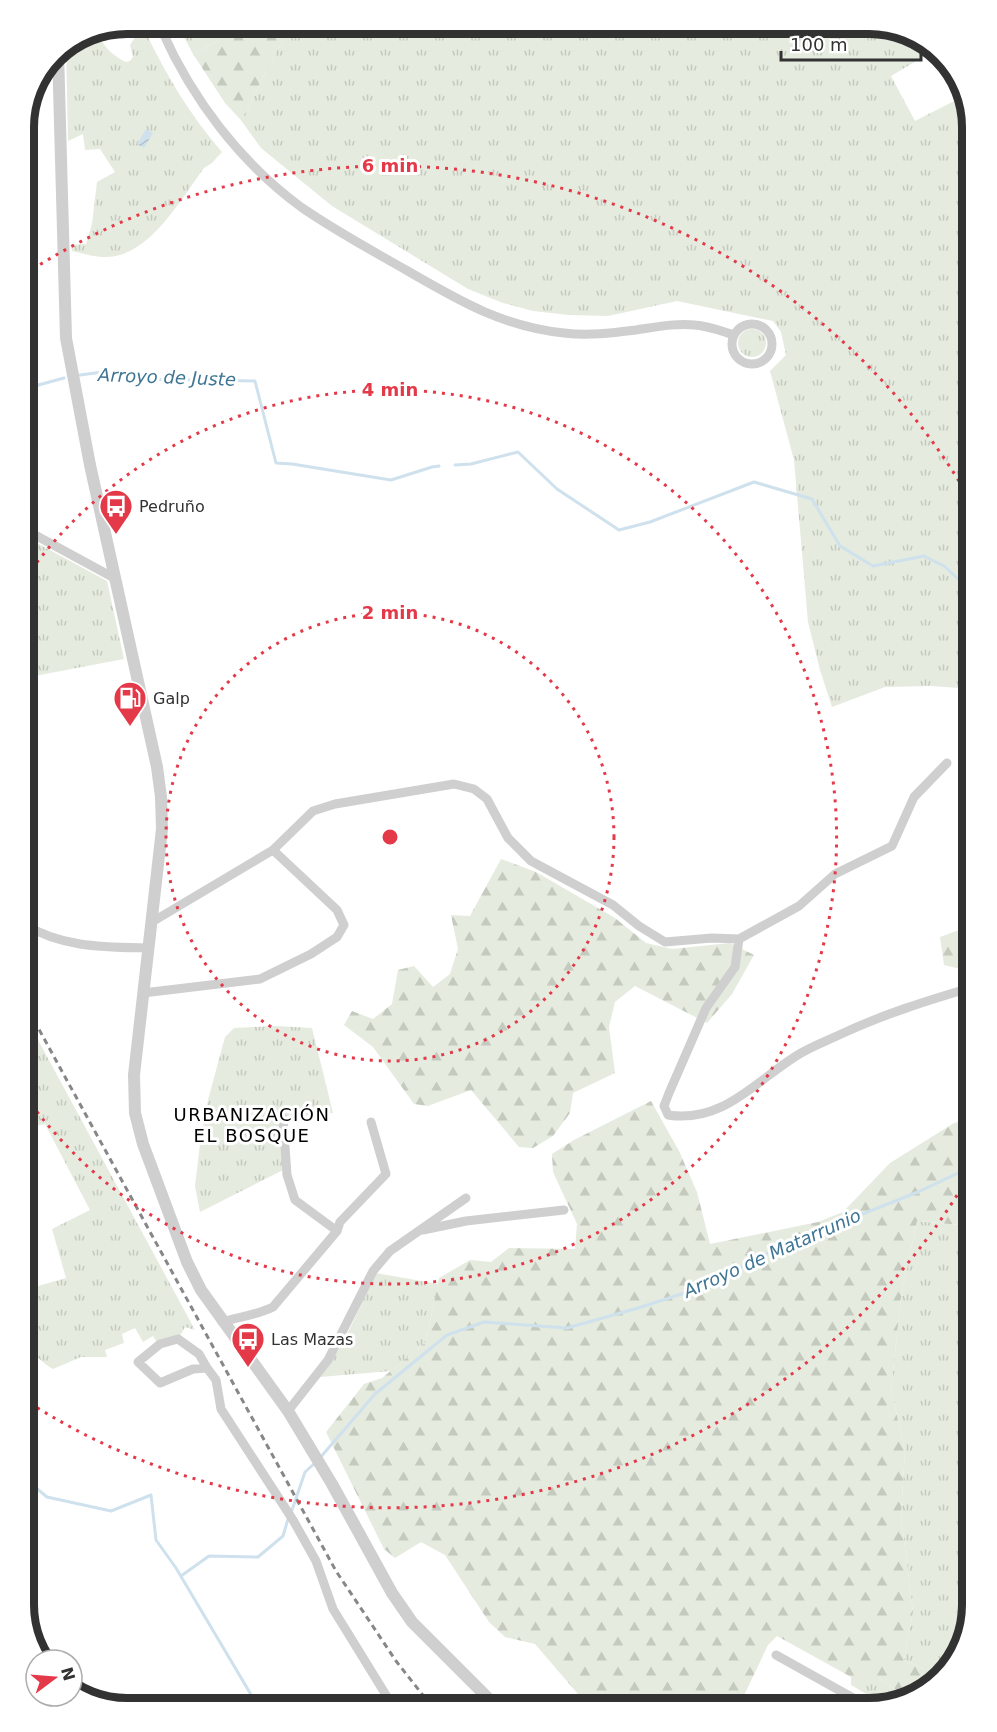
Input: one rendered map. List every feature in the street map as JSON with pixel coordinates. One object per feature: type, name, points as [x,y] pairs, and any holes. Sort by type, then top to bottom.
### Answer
[{"type":"street","points":[[164,35],[204,106],[231,142],[267,179],[319,219],[462,303],[507,321],[564,333],[602,334],[676,324],[712,328],[734,335]]},
{"type":"street","points":[[58,66],[66,338],[83,429],[155,759],[161,797],[162,829],[134,1076],[135,1113],[143,1144],[187,1262],[201,1290],[288,1411],[392,1593],[412,1622],[487,1697]]},
{"type":"street","points":[[749,323],[762,326],[769,332],[772,340],[771,352],[757,363],[747,363],[735,355],[734,335],[742,326],[749,323]]},
{"type":"street","points":[[35,535],[116,579]]},
{"type":"street","points":[[152,922],[273,850],[313,811],[335,804],[454,784],[474,789],[487,799],[508,838],[531,861],[613,905],[639,926],[665,942],[712,938],[739,939],[799,906],[835,874],[892,846],[914,797],[947,763]]},
{"type":"street","points":[[143,993],[260,979],[311,954],[337,937],[344,925],[337,910],[273,850]]},
{"type":"street","points":[[35,929],[51,937],[102,948],[149,948]]},
{"type":"street","points":[[739,939],[735,967],[706,1008],[669,1093],[664,1106],[668,1115],[685,1118],[718,1109],[756,1086],[801,1053],[887,1013],[962,990]]},
{"type":"street","points":[[283,1118],[288,1175],[295,1200],[338,1231]]},
{"type":"street","points":[[222,1322],[260,1314],[273,1307],[338,1231],[340,1222],[386,1174],[371,1122]]},
{"type":"street","points":[[288,1411],[328,1359],[373,1271],[390,1251],[466,1198]]},
{"type":"street","points":[[417,1232],[466,1221],[564,1210]]},
{"type":"street","points":[[207,1368],[193,1369],[160,1383],[138,1362],[160,1344],[178,1339],[199,1354],[216,1380],[221,1409],[293,1520],[316,1561],[333,1609],[387,1697]]},
{"type":"street","points":[[776,1655],[853,1698]]},
{"type":"green space","points":[[136,35],[147,35],[179,94],[199,124],[222,152],[204,168],[174,210],[149,238],[120,255],[92,256],[72,251],[71,245],[86,244],[92,224],[97,182],[115,172],[100,149],[85,150],[83,134],[68,141],[66,58],[81,47],[100,38],[110,51],[126,62],[133,57],[130,45]]},
{"type":"green space","points":[[183,35],[220,35],[216,42],[193,54]]},
{"type":"green space","points":[[220,35],[285,35],[247,111],[240,119],[225,103],[193,54],[216,42]]},
{"type":"green space","points":[[285,35],[876,35],[900,39],[927,55],[891,76],[915,121],[958,99],[962,115],[962,688],[885,687],[832,707],[808,622],[794,460],[770,371],[786,355],[781,332],[773,321],[677,301],[608,316],[569,315],[533,311],[503,303],[468,289],[332,206],[261,148],[240,119],[247,111]]},
{"type":"green space","points":[[752,329],[762,333],[766,343],[762,353],[752,357],[742,353],[738,343],[742,333]]},
{"type":"green space","points":[[35,542],[107,581],[124,659],[35,676]]},
{"type":"green space","points":[[501,859],[536,872],[615,918],[646,943],[672,949],[730,943],[754,955],[732,994],[707,1023],[635,986],[615,1002],[609,1027],[615,1073],[573,1093],[570,1113],[553,1136],[533,1148],[519,1147],[471,1090],[428,1106],[414,1104],[373,1047],[344,1025],[352,1011],[373,1019],[392,1004],[398,970],[414,966],[433,987],[450,974],[458,949],[451,915],[470,916]]},
{"type":"green space","points":[[962,929],[962,969],[944,965],[940,937]]},
{"type":"green space","points":[[277,1026],[312,1028],[333,1113],[284,1118],[287,1168],[200,1212],[195,1186],[200,1144],[208,1100],[225,1037],[234,1028]]},
{"type":"green space","points":[[35,1034],[195,1330],[185,1327],[180,1336],[156,1341],[153,1336],[143,1342],[135,1328],[122,1334],[124,1343],[105,1350],[107,1357],[81,1357],[53,1369],[35,1355],[35,1287],[66,1278],[52,1229],[90,1210],[45,1124],[35,1126]]},
{"type":"green space","points":[[651,1101],[679,1151],[697,1192],[710,1244],[818,1222],[843,1212],[890,1163],[954,1123],[962,1121],[962,1225],[917,1221],[901,1297],[891,1390],[905,1450],[901,1516],[913,1612],[904,1660],[932,1673],[921,1682],[899,1692],[878,1677],[851,1677],[777,1636],[768,1645],[743,1698],[581,1698],[535,1644],[505,1637],[489,1622],[445,1555],[421,1542],[395,1558],[384,1549],[326,1432],[364,1384],[382,1378],[426,1342],[439,1278],[470,1260],[491,1262],[509,1248],[575,1249],[577,1224],[553,1172],[552,1154],[574,1140]]},
{"type":"green space","points":[[917,1221],[962,1225],[962,1593],[959,1628],[955,1640],[950,1651],[932,1673],[904,1660],[913,1612],[901,1516],[905,1450],[891,1390],[901,1297]]},
{"type":"green space","points":[[376,1273],[438,1284],[426,1342],[391,1371],[320,1377],[344,1340]]},
{"type":"green space","points":[[962,1592],[962,1617],[959,1628]]},
{"type":"green space","points":[[851,1677],[878,1677],[899,1692],[873,1698],[851,1685]]},
{"type":"water","points":[[146,129],[153,133],[144,148],[137,144]]},
{"type":"waterway","name":"Arroyo de Juste","points":[[80,375],[103,372],[133,379],[255,381],[276,463],[391,480],[439,466]]},
{"type":"waterway","name":"Arroyo de Juste","points":[[35,386],[64,378]]},
{"type":"waterway","name":"Arroyo de Juste","points":[[455,465],[471,464],[518,452],[557,489],[619,530],[650,522],[754,482],[812,499],[840,546],[873,566],[924,556],[944,566],[962,582]]},
{"type":"waterway","name":"Arroyo de Matarrunio","points":[[319,1459],[375,1394],[447,1335],[484,1322],[567,1328],[638,1308],[703,1287],[782,1246],[918,1192],[962,1171]]},
{"type":"waterway","name":"Arroyo de Matarrunio","points":[[291,1513],[305,1472],[315,1463]]},
{"type":"waterway","points":[[35,1487],[47,1497],[111,1511],[151,1495],[156,1540],[176,1568],[253,1697]]},
{"type":"waterway","name":"Arroyo de Matarrunio","points":[[181,1576],[209,1556],[258,1557],[283,1536],[288,1519]]},
{"type":"railway","points":[[35,1022],[336,1571],[396,1661],[425,1697]]},
{"type":"place","name":"Pedruño","points":[[116,535]]},
{"type":"place","name":"Galp","points":[[130,727]]},
{"type":"place","name":"Las Mazas","points":[[248,1368]]},
{"type":"district","name":"URBANIZACIÓN EL BOSQUE","points":[[252,1124]]}]
